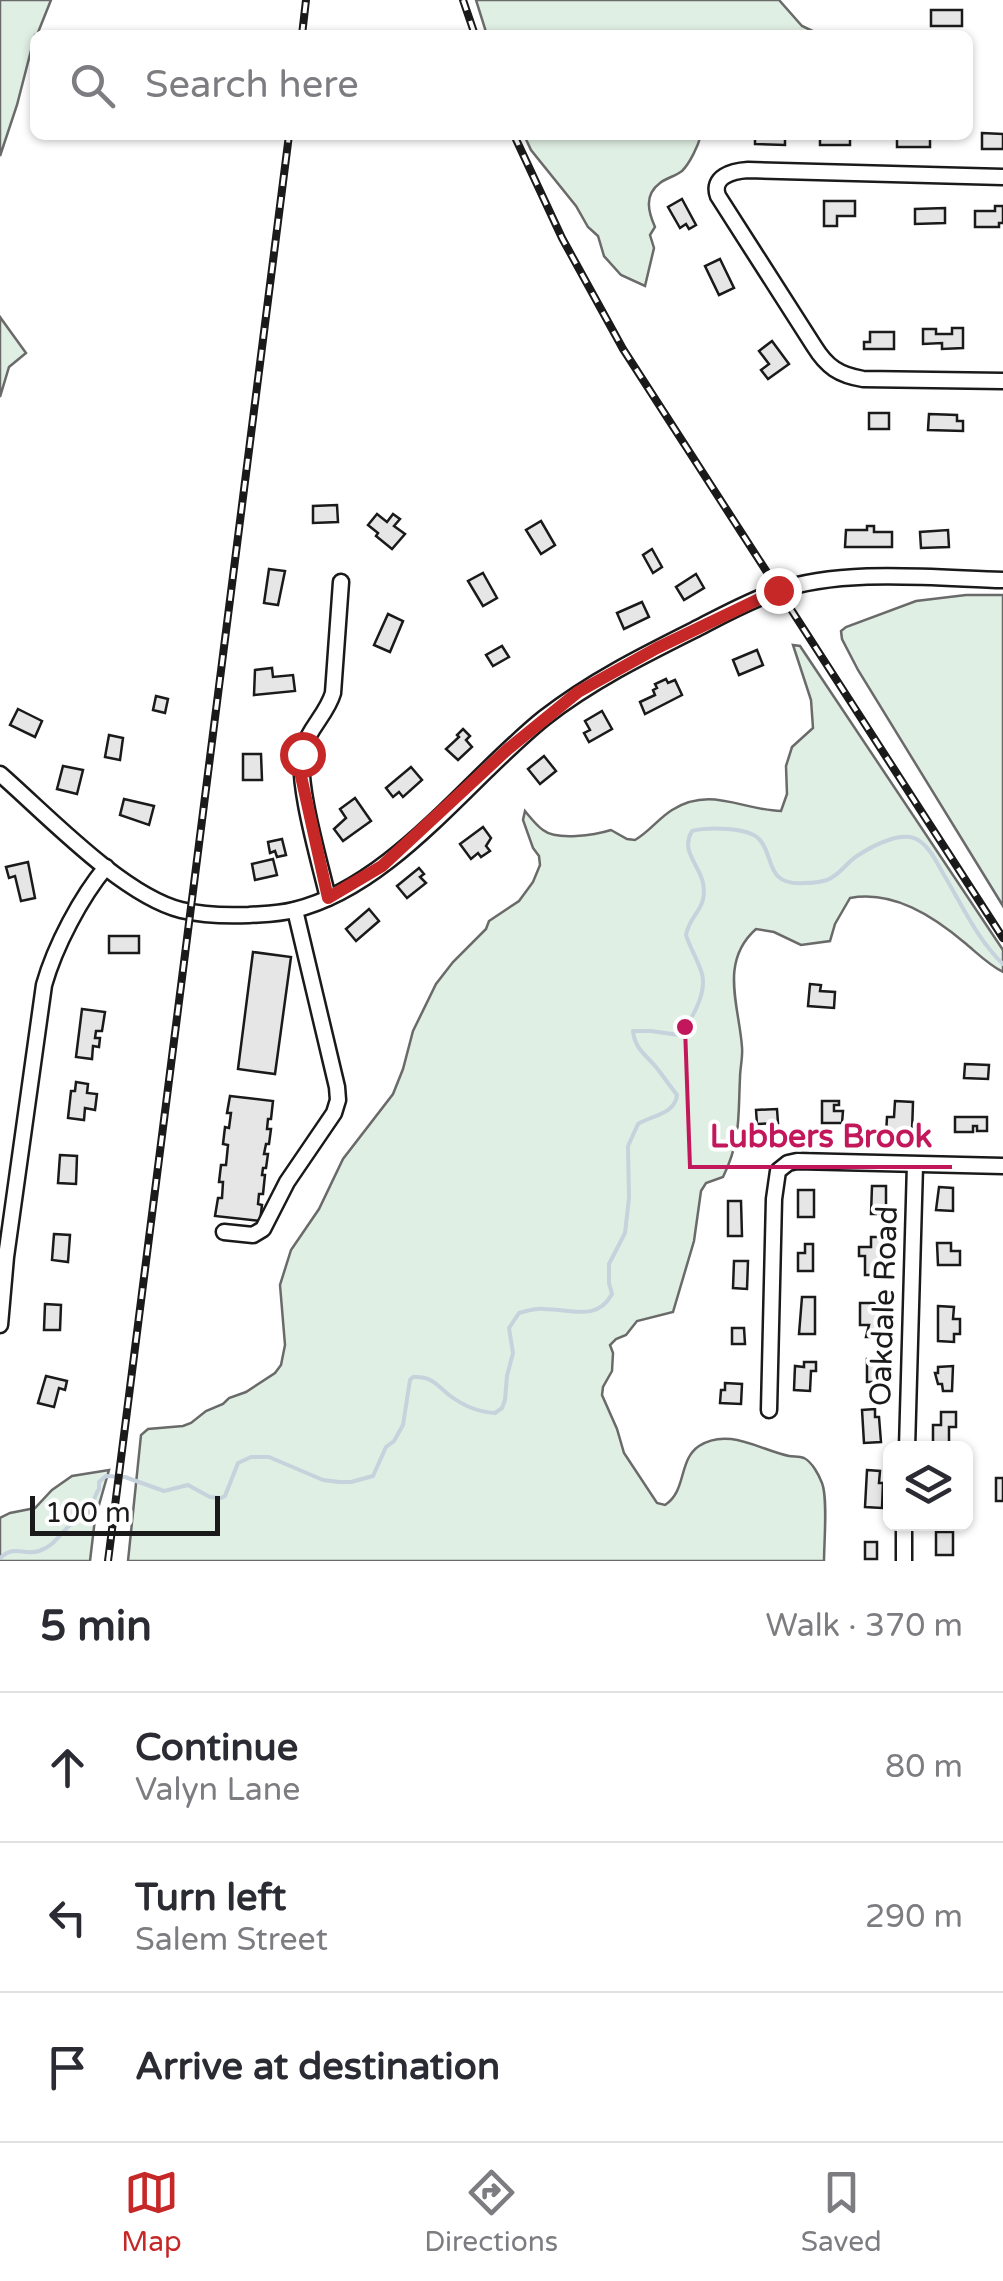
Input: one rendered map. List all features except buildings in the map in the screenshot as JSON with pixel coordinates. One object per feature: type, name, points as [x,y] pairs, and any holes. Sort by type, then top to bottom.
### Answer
[{"type":"street","points":[[1003,177],[748,170],[720,178],[716,187],[822,360],[834,370],[863,378],[1003,381]]},
{"type":"street","points":[[0,774],[106,866],[156,900],[182,910],[237,915],[296,910],[328,898],[382,866],[508,749],[578,692],[749,602],[789,587],[836,579],[1003,580]]},
{"type":"street","points":[[328,898],[300,765],[308,736],[331,698],[341,582]]},
{"type":"street","points":[[0,1325],[44,985],[74,916],[106,866]]},
{"type":"street","points":[[224,1232],[252,1235],[262,1229],[337,1105],[338,1091],[296,910]]},
{"type":"street","points":[[769,1410],[774,1199],[776,1176],[782,1166],[797,1161],[1003,1166]]},
{"type":"street","name":"Oakdale Road","points":[[907,1441],[915,1165]]},
{"type":"street","points":[[904,1531],[904,1561]]},
{"type":"green space","points":[[0,0],[51,0],[39,30],[30,30],[30,54],[0,156]]},
{"type":"green space","points":[[476,0],[779,0],[810,30],[485,30]]},
{"type":"green space","points":[[526,140],[699,140],[685,168],[651,193],[649,209],[655,227],[650,235],[654,248],[645,286],[621,275],[604,256],[598,236]]},
{"type":"green space","points":[[0,317],[26,353],[9,367],[0,397]]},
{"type":"green space","points":[[1003,595],[1003,906],[858,670],[841,631],[916,601]]},
{"type":"green space","points":[[793,645],[800,646],[1003,950],[1003,972],[926,915],[882,898],[850,898],[830,941],[801,945],[774,932],[756,929],[738,955],[735,970],[742,1051],[733,1152],[723,1177],[706,1183],[701,1191],[694,1241],[673,1312],[637,1321],[626,1335],[610,1345],[612,1371],[602,1395],[624,1453],[657,1503],[665,1505],[672,1499],[692,1452],[710,1441],[733,1439],[807,1460],[824,1490],[824,1561],[128,1561],[141,1435],[148,1429],[191,1423],[229,1398],[246,1392],[281,1365],[285,1345],[280,1285],[291,1250],[319,1209],[343,1159],[393,1094],[413,1031],[436,984],[489,921],[519,901],[533,882],[539,856],[523,820],[525,811],[549,833],[576,836],[611,830],[635,840],[672,810],[700,800],[781,811],[787,794],[786,766],[792,747],[813,728],[811,700]]},
{"type":"green space","points":[[109,1470],[95,1519],[90,1561],[0,1561],[0,1518],[35,1508],[72,1476]]},
{"type":"waterway","points":[[0,1558],[10,1552],[33,1552],[49,1546],[87,1515],[99,1482],[106,1476],[125,1477],[164,1491],[188,1485],[210,1497],[221,1498],[238,1463],[251,1457],[269,1457],[323,1480],[351,1482],[373,1476],[386,1447],[403,1425],[413,1377],[429,1379],[454,1399],[495,1413],[505,1400],[513,1353],[509,1328],[519,1313],[541,1309],[591,1311],[606,1303],[612,1294],[609,1264],[625,1233],[628,1146],[638,1124],[668,1110],[677,1095],[638,1047],[633,1031],[679,1035],[693,1014],[702,989],[702,974],[686,935],[704,892],[689,851],[692,831],[727,829],[754,835],[764,846],[776,875],[791,883],[827,880],[880,843],[914,838],[932,855],[979,935],[1003,964]]},
{"type":"railway","points":[[303,30],[306,0]]},
{"type":"railway","points":[[463,0],[473,30]]},
{"type":"railway","points":[[108,1561],[288,140]]},
{"type":"railway","points":[[516,140],[562,238],[623,349],[1003,938]]},
{"type":"place","name":"Lubbers Brook","points":[[685,1027]]},
{"type":"route","points":[[302,754],[301,776],[328,898],[398,853],[508,749],[578,692],[657,648],[778,590]]}]
